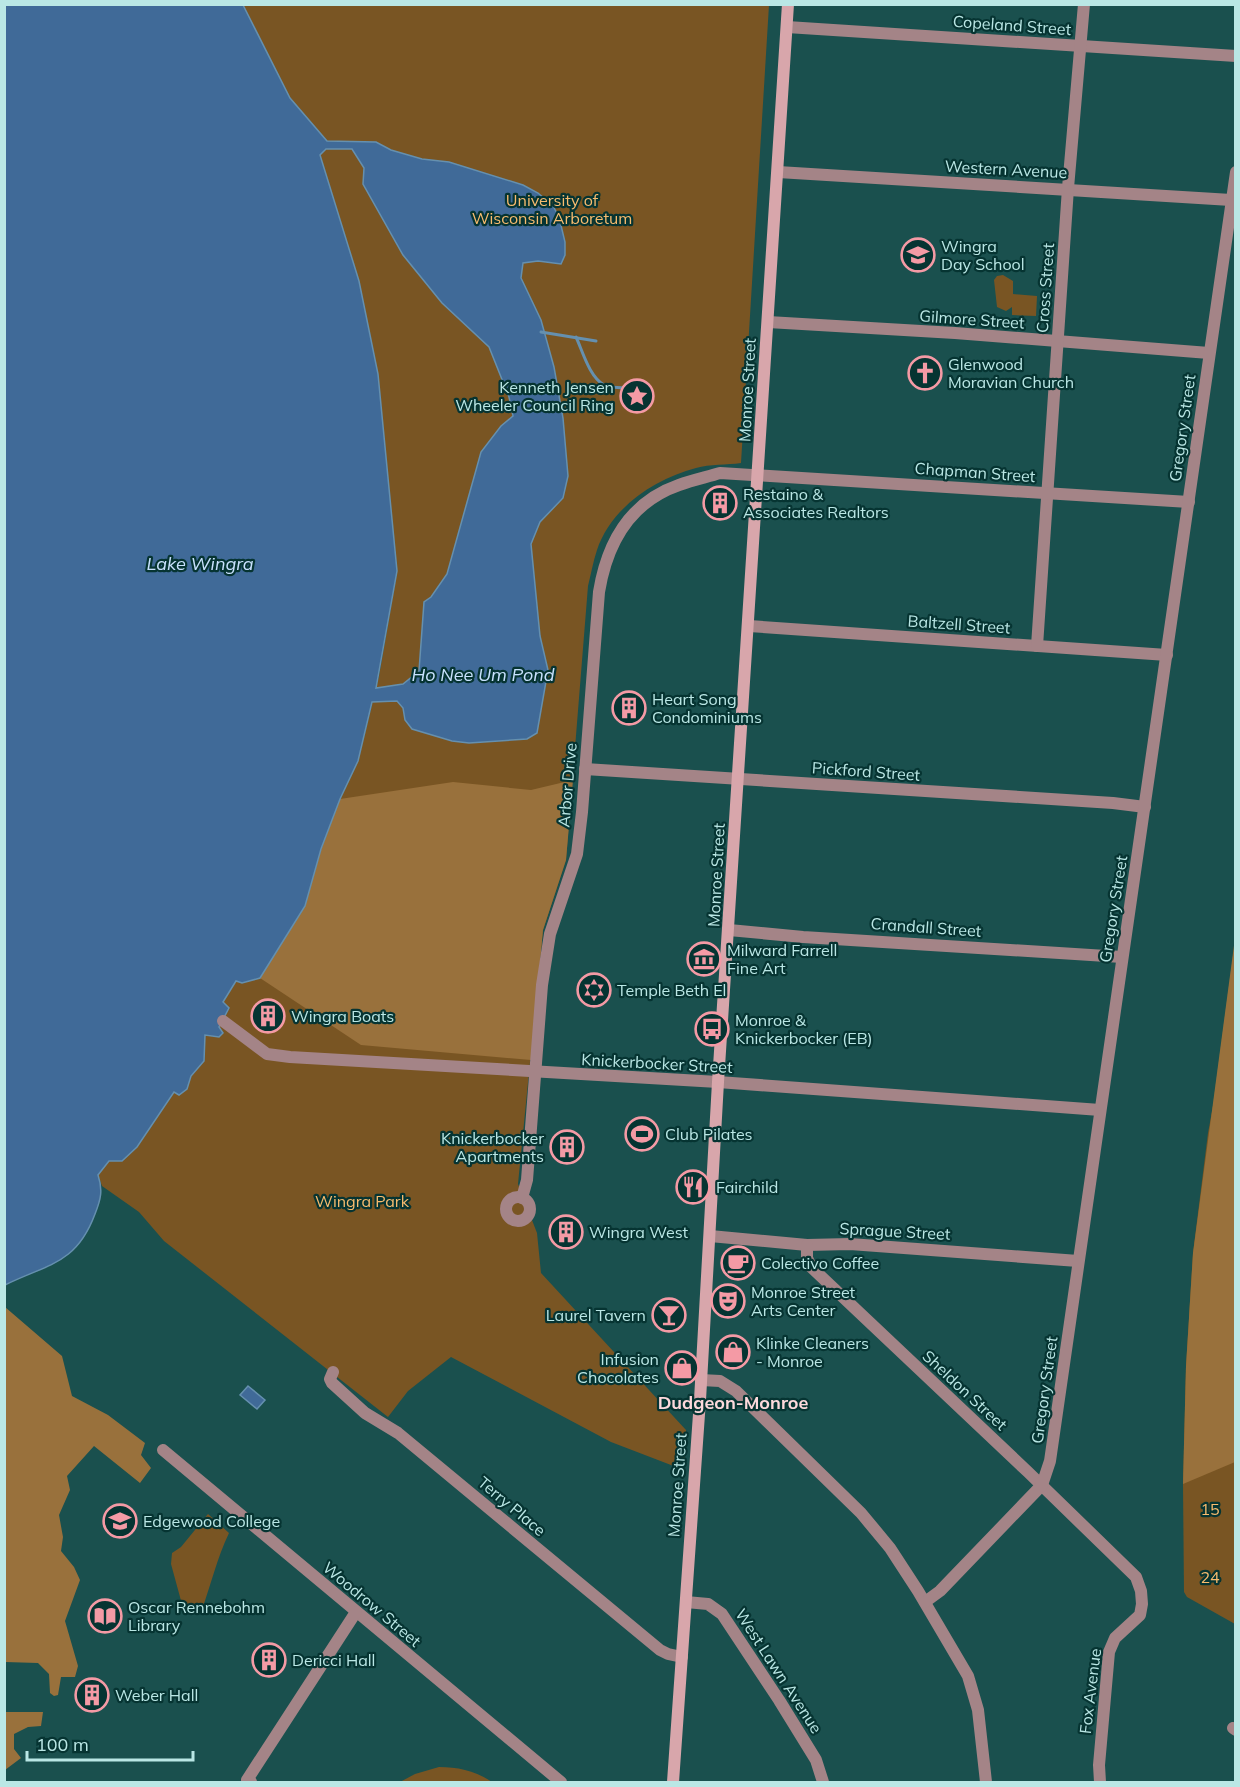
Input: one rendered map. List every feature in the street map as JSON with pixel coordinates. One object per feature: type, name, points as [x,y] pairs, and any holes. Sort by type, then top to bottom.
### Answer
[{"type":"main road","name":"Monroe Street","points":[[673,1782],[788,4]]},
{"type":"street","name":"Cross Street","points":[[1037,646],[1068,188],[1084,4]]},
{"type":"street","name":"Copeland Street","points":[[787,27],[1236,56]]},
{"type":"street","name":"Western Avenue","points":[[778,172],[1068,188],[1231,200]]},
{"type":"street","name":"Gregory Street","points":[[925,1602],[940,1591],[1042,1485],[1050,1461],[1236,172]]},
{"type":"street","name":"Gilmore Street","points":[[768,322],[1209,353]]},
{"type":"street","name":"Arbor Drive","points":[[522,1198],[527,1179],[543,975],[550,934],[577,854],[598,592],[603,569],[612,544],[628,521],[652,498],[678,485],[720,473],[759,475]]},
{"type":"street","name":"Chapman Street","points":[[759,475],[1189,502]]},
{"type":"street","name":"Baltzell Street","points":[[749,626],[1167,656]]},
{"type":"street","name":"Pickford Street","points":[[585,769],[1113,803],[1145,807]]},
{"type":"street","name":"Crandall Street","points":[[729,930],[803,937],[1122,957]]},
{"type":"street","name":"Knickerbocker Street","points":[[223,1021],[267,1054],[718,1082],[1100,1110]]},
{"type":"street","name":"Sprague Street","points":[[710,1236],[807,1245],[850,1244],[1078,1261]]},
{"type":"street","name":"Sheldon Street","points":[[807,1245],[810,1267],[1042,1485],[1136,1577],[1141,1591],[1140,1615]]},
{"type":"street","name":"Terry Place","points":[[333,1372],[330,1379],[332,1383],[365,1413],[398,1433],[660,1650],[682,1657]]},
{"type":"street","points":[[700,1380],[720,1381],[736,1391],[823,1474],[861,1513],[890,1548],[958,1655],[972,1686],[981,1724],[986,1782]]},
{"type":"street","name":"Woodrow Street","points":[[163,1450],[561,1782]]},
{"type":"street","name":"West Lawn Avenue","points":[[686,1602],[708,1604],[722,1614],[816,1760],[823,1782]]},
{"type":"street","points":[[251,1782],[247,1780],[356,1612]]},
{"type":"street","name":"Fox Avenue","points":[[1100,1782],[1108,1652],[1115,1638],[1140,1615]]},
{"type":"green space","name":"University of Wisconsin Arboretum","points":[[243,5],[769,5],[741,463],[696,468],[650,488],[623,508],[612,521],[596,554],[588,586],[566,860],[543,930],[518,1184],[537,1233],[541,1273],[686,1430],[684,1470],[611,1442],[451,1357],[408,1391],[388,1417],[164,1241],[139,1212],[102,1186],[98,1175],[109,1161],[137,1147],[174,1091],[187,1089],[191,1076],[204,1061],[205,1035],[219,1037],[219,1027],[229,1008],[223,1002],[321,850],[340,799],[358,761],[379,676],[397,572],[378,374],[359,281],[320,155],[327,141],[290,98]]},
{"type":"green space","points":[[1003,275],[1013,281],[1013,294],[1037,296],[1036,316],[1012,315],[1012,307],[1006,311],[997,307],[994,280],[997,276]]},
{"type":"green space","points":[[1235,987],[1235,1624],[1187,1597],[1184,1592],[1183,1484],[1186,1366],[1193,1253],[1208,1133]]},
{"type":"green space","points":[[208,1514],[229,1533],[201,1612],[195,1613],[183,1608],[171,1564],[172,1553],[181,1547]]},
{"type":"green space","points":[[439,1767],[467,1770],[492,1782],[400,1782],[415,1774]]},
{"type":"shaded area","points":[[573,780],[566,860],[543,930],[531,1060],[361,1045],[260,978],[305,906],[321,850],[340,799],[453,782],[531,790]]},
{"type":"shaded area","points":[[1235,938],[1235,1462],[1183,1484],[1186,1366],[1193,1253]]},
{"type":"shaded area","points":[[5,1307],[62,1356],[72,1396],[108,1415],[145,1443],[141,1455],[151,1468],[140,1483],[94,1446],[67,1476],[70,1490],[59,1515],[63,1537],[61,1551],[74,1567],[80,1580],[65,1621],[78,1666],[75,1677],[61,1677],[58,1695],[54,1696],[50,1693],[49,1674],[38,1663],[5,1662]]},
{"type":"shaded area","points":[[5,1712],[43,1712],[41,1726],[28,1727],[14,1734],[14,1749],[21,1758],[5,1770]]},
{"type":"water","name":"Lake Wingra","points":[[5,5],[243,5],[290,98],[327,141],[376,142],[391,150],[422,159],[449,162],[523,185],[538,193],[553,206],[559,217],[565,242],[565,255],[561,264],[538,261],[523,263],[521,278],[541,320],[554,367],[563,418],[568,476],[563,498],[540,522],[531,544],[540,636],[548,670],[537,733],[527,739],[469,743],[452,741],[412,729],[405,720],[403,708],[397,701],[372,702],[358,761],[340,799],[321,849],[305,906],[260,978],[242,983],[236,981],[223,1002],[229,1008],[219,1027],[223,1033],[219,1037],[205,1035],[204,1061],[191,1076],[187,1089],[179,1095],[174,1092],[137,1147],[122,1161],[109,1161],[98,1175],[101,1190],[99,1204],[79,1244],[59,1261],[5,1285]],"holes":[[[326,149],[352,149],[364,168],[363,184],[403,255],[442,303],[489,347],[509,397],[513,416],[501,426],[481,452],[447,574],[431,597],[424,602],[419,671],[403,684],[376,688],[397,571],[378,374],[359,281],[320,155]]]},
{"type":"water","points":[[248,1386],[265,1400],[257,1409],[240,1395]]},
{"type":"waterway","points":[[541,332],[596,341]]},
{"type":"waterway","points":[[576,337],[594,376],[606,386],[624,388]]},
{"type":"place","name":"Wingra Day School","points":[[918,255]]},
{"type":"place","name":"Glenwood Moravian Church","points":[[925,373]]},
{"type":"place","name":"Kenneth Jensen Wheeler Council Ring","points":[[637,396]]},
{"type":"place","name":"Restaino & Associates Realtors","points":[[720,503]]},
{"type":"place","name":"Heart Song Condominiums","points":[[629,708]]},
{"type":"place","name":"Milward Farrell Fine Art","points":[[704,959]]},
{"type":"place","name":"Temple Beth El","points":[[594,990]]},
{"type":"place","name":"Wingra Boats","points":[[268,1016]]},
{"type":"place","name":"Monroe & Knickerbocker (EB)","points":[[712,1029]]},
{"type":"place","name":"Club Pilates","points":[[642,1134]]},
{"type":"place","name":"Knickerbocker Apartments","points":[[567,1147]]},
{"type":"place","name":"Fairchild","points":[[693,1187]]},
{"type":"place","name":"Wingra West","points":[[566,1232]]},
{"type":"place","name":"Colectivo Coffee","points":[[738,1263]]},
{"type":"place","name":"Monroe Street Arts Center","points":[[728,1301]]},
{"type":"place","name":"Laurel Tavern","points":[[669,1315]]},
{"type":"place","name":"Klinke Cleaners - Monroe","points":[[733,1352]]},
{"type":"place","name":"Infusion Chocolates","points":[[682,1368]]},
{"type":"place","name":"Edgewood College","points":[[120,1521]]},
{"type":"place","name":"Oscar Rennebohm Library","points":[[105,1616]]},
{"type":"place","name":"Dericci Hall","points":[[269,1660]]},
{"type":"place","name":"Weber Hall","points":[[92,1695]]},
{"type":"district","name":"Dudgeon-Monroe","points":[[733,1403]]},
{"type":"water label","name":"Ho Nee Um Pond","points":[[483,675]]},
{"type":"park label","name":"Wingra Park","points":[[362,1201]]},
{"type":"park label","name":"15","points":[[1210,1509]]},
{"type":"park label","name":"24","points":[[1210,1577]]}]
